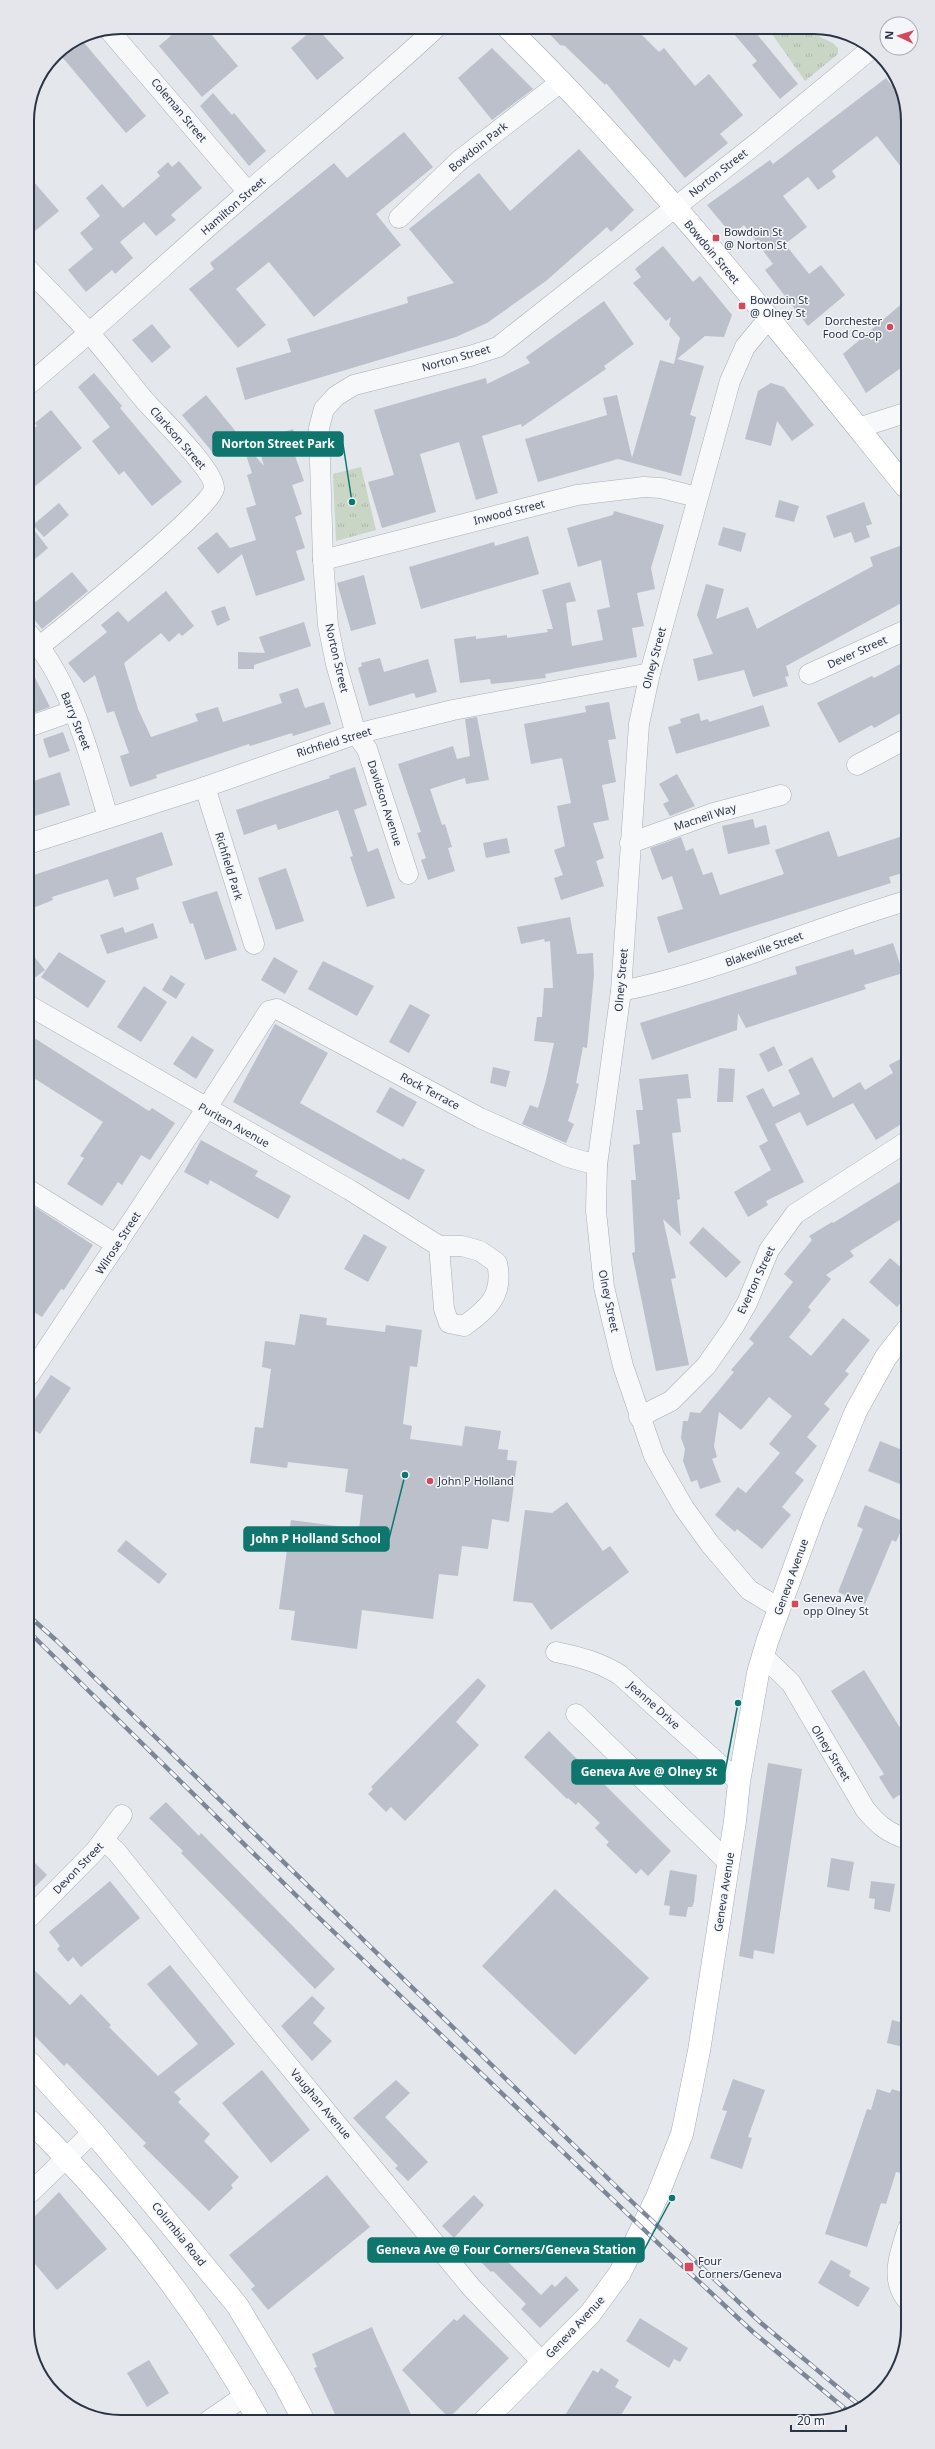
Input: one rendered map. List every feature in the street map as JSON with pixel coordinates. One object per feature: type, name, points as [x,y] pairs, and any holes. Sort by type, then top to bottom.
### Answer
[{"type":"main road","name":"Bowdoin Street","points":[[514,34],[562,81],[674,207],[901,481]]},
{"type":"main road","name":"Geneva Avenue","points":[[491,2415],[590,2314],[606,2295],[620,2273],[670,2167],[682,2134],[693,2082],[729,1863],[739,1782],[763,1656],[779,1608],[856,1411],[886,1357],[901,1337]]},
{"type":"main road","name":"Columbia Road","points":[[34,2068],[93,2132],[237,2305],[284,2383],[301,2415]]},
{"type":"main road","points":[[34,2125],[66,2157],[145,2248],[206,2330],[246,2396],[255,2415]]},
{"type":"street","name":"Hamilton Street","points":[[34,380],[90,334],[248,192],[384,77],[430,34]]},
{"type":"street","name":"Coleman Street","points":[[112,35],[248,192]]},
{"type":"street","name":"Norton Street","points":[[356,734],[336,664],[328,625],[323,560],[319,428],[324,409],[336,396],[354,385],[470,356],[498,346],[762,139],[867,52]]},
{"type":"street","name":"Bowdoin Park","points":[[399,218],[460,160],[562,81]]},
{"type":"street","name":"Clarkson Street","points":[[34,275],[90,334],[146,402],[196,456],[210,476],[214,491],[208,500],[97,601],[34,640]]},
{"type":"street","name":"Olney Street","points":[[768,319],[745,347],[736,366],[698,497],[650,673],[639,724],[621,991],[597,1165],[597,1229],[604,1287],[624,1366],[639,1417],[654,1456],[684,1508],[705,1538],[749,1590],[779,1608]]},
{"type":"street","points":[[858,428],[901,414]]},
{"type":"street","name":"Inwood Street","points":[[323,560],[577,494],[644,487],[661,488],[698,497]]},
{"type":"street","name":"Dever Street","points":[[809,674],[901,632]]},
{"type":"street","name":"Barry Street","points":[[34,640],[73,711],[86,746],[108,817]]},
{"type":"street","name":"Richfield Street","points":[[34,842],[205,787],[356,734],[453,710],[650,673]]},
{"type":"street","points":[[34,725],[73,711]]},
{"type":"street","name":"Davidson Avenue","points":[[356,734],[367,749],[408,874]]},
{"type":"street","points":[[857,765],[901,742]]},
{"type":"street","name":"Richfield Park","points":[[205,787],[254,944]]},
{"type":"street","name":"Macneil Way","points":[[630,843],[714,813],[781,795]]},
{"type":"street","name":"Blakeville Street","points":[[621,991],[701,971],[856,916],[901,902]]},
{"type":"street","name":"Puritan Avenue","points":[[34,1009],[206,1109],[350,1190],[439,1246]]},
{"type":"street","name":"Rock Terrace","points":[[269,1011],[277,1009],[480,1118],[568,1157],[597,1165]]},
{"type":"street","name":"Wilrose Street","points":[[34,1369],[117,1245],[269,1011]]},
{"type":"street","name":"Everton Street","points":[[639,1417],[671,1401],[706,1366],[744,1309],[769,1250],[795,1214],[901,1145]]},
{"type":"street","points":[[34,1193],[117,1245]]},
{"type":"street","name":"Jeanne Drive","points":[[556,1652],[597,1662],[620,1675],[739,1782]]},
{"type":"street","name":"Olney Street","points":[[763,1656],[791,1684],[865,1809],[878,1825],[891,1834],[901,1837]]},
{"type":"street","points":[[576,1714],[729,1863]]},
{"type":"street","name":"Devon Street","points":[[34,1913],[104,1841],[122,1815]]},
{"type":"street","name":"Vaughan Avenue","points":[[104,1841],[116,1851],[241,2008],[471,2287],[542,2362]]},
{"type":"street","points":[[34,2190],[93,2132]]},
{"type":"street","points":[[901,2250],[897,2281],[901,2288]]},
{"type":"street","points":[[217,2415],[246,2396]]},
{"type":"green space","points":[[772,34],[813,34],[833,43],[838,48],[838,54],[805,81]]},
{"type":"green space","points":[[361,467],[376,530],[336,541],[333,474]]},
{"type":"building","points":[[173,34],[211,34],[238,66],[202,97],[159,46]]},
{"type":"building","points":[[308,34],[322,34],[344,58],[317,80],[291,48]]},
{"type":"building","points":[[550,34],[641,34],[659,52],[664,48],[695,86],[709,74],[743,115],[720,134],[728,143],[685,178],[606,83],[605,85],[565,46],[560,45]]},
{"type":"building","points":[[734,34],[757,34],[798,84],[780,99],[752,65],[757,61]]},
{"type":"building","points":[[84,42],[146,116],[126,133],[62,57],[82,43]]},
{"type":"building","points":[[492,48],[533,89],[492,120],[458,78]]},
{"type":"building","points":[[886,78],[894,89],[900,109],[901,167],[877,136],[832,171],[836,177],[818,190],[808,177],[783,196],[807,227],[785,244],[809,274],[821,265],[845,295],[808,326],[765,270],[773,264],[744,225],[732,235],[707,205],[770,160],[773,164]]},
{"type":"building","points":[[213,93],[232,115],[234,113],[266,151],[249,166],[200,106]]},
{"type":"building","points":[[404,132],[433,167],[376,214],[401,245],[314,317],[269,262],[236,289],[266,325],[238,348],[189,289],[214,269],[210,263],[334,163],[347,178]]},
{"type":"building","points":[[579,149],[634,210],[611,232],[607,227],[546,281],[487,323],[456,337],[245,400],[236,368],[291,352],[287,339],[408,303],[407,297],[454,283],[409,229],[479,173],[510,211]]},
{"type":"building","points":[[179,161],[202,188],[171,215],[176,220],[156,236],[144,222],[120,242],[133,258],[115,274],[112,270],[86,292],[68,270],[93,249],[80,233],[100,216],[86,198],[102,184],[123,208],[160,176],[157,172],[168,162],[172,167]]},
{"type":"building","points":[[34,182],[59,211],[35,231],[34,230]]},
{"type":"building","points":[[663,246],[693,282],[700,276],[732,315],[724,337],[705,336],[677,359],[704,366],[690,415],[696,417],[681,476],[618,459],[538,482],[525,439],[607,415],[603,398],[617,395],[632,458],[660,360],[674,364],[680,338],[669,325],[671,317],[666,321],[633,283],[641,277],[635,269]]},
{"type":"building","points":[[604,301],[634,344],[604,366],[606,369],[522,427],[521,424],[482,436],[498,493],[476,500],[459,442],[420,454],[436,512],[382,528],[368,482],[394,475],[374,410],[486,378],[487,384],[530,363],[526,357]]},
{"type":"building","name":"Dorchester Food Co-op","points":[[901,304],[901,368],[866,393],[843,354]]},
{"type":"building","points":[[152,324],[171,347],[152,363],[132,340]]},
{"type":"building","points":[[94,373],[122,406],[120,408],[182,482],[152,506],[124,471],[119,475],[92,441],[110,427],[78,387]]},
{"type":"building","points":[[771,383],[784,387],[814,425],[792,441],[777,421],[771,446],[745,439],[758,391]]},
{"type":"building","points":[[206,395],[237,433],[213,453],[182,415]]},
{"type":"building","points":[[51,410],[82,448],[34,487],[34,429],[37,426],[35,423]]},
{"type":"building","points":[[293,429],[300,451],[294,453],[304,481],[292,485],[302,514],[295,517],[305,548],[296,551],[305,580],[256,596],[242,554],[218,574],[197,548],[217,532],[230,548],[256,540],[246,508],[256,505],[247,475],[252,473],[241,440],[264,466],[257,441]]},
{"type":"building","points":[[779,500],[799,506],[794,522],[775,517]]},
{"type":"building","points":[[864,502],[872,524],[866,526],[870,537],[855,543],[851,532],[834,538],[826,516]]},
{"type":"building","points":[[59,503],[69,515],[44,537],[34,524]]},
{"type":"building","points":[[614,511],[664,525],[651,568],[655,589],[637,593],[644,626],[632,628],[637,657],[545,674],[546,678],[491,684],[490,679],[460,683],[454,639],[476,636],[476,639],[507,635],[507,638],[548,632],[547,629],[553,629],[542,590],[570,582],[576,601],[566,603],[572,646],[603,640],[597,610],[610,607],[601,560],[578,567],[567,528],[613,515]]},
{"type":"building","points":[[723,527],[746,533],[741,552],[718,545]]},
{"type":"building","points":[[34,530],[48,548],[34,560]]},
{"type":"building","points":[[528,536],[539,574],[421,609],[409,567],[494,542],[495,546]]},
{"type":"building","points":[[901,545],[901,603],[786,666],[789,676],[785,677],[788,686],[753,697],[744,670],[698,681],[693,659],[713,654],[697,615],[706,584],[724,589],[716,619],[748,607],[757,629],[873,566],[870,557]]},
{"type":"building","points":[[72,572],[88,591],[42,629],[34,619],[34,603]]},
{"type":"building","points":[[364,575],[376,624],[351,631],[337,583]]},
{"type":"building","points":[[166,591],[194,626],[182,636],[179,633],[169,642],[161,633],[124,663],[138,709],[151,737],[198,721],[195,714],[218,707],[223,722],[282,703],[279,694],[298,688],[305,708],[324,702],[331,724],[293,736],[292,733],[250,746],[249,744],[156,775],[157,778],[130,787],[120,756],[129,753],[114,711],[107,713],[95,675],[84,683],[68,663],[107,632],[101,625],[118,611],[128,622]]},
{"type":"building","points":[[225,606],[230,620],[217,626],[211,611]]},
{"type":"building","points":[[304,622],[311,646],[254,665],[254,669],[238,669],[238,652],[265,653],[259,637]]},
{"type":"building","points":[[380,658],[384,672],[428,659],[437,692],[416,698],[414,693],[369,706],[358,668],[362,666],[361,663]]},
{"type":"building","points":[[901,664],[901,713],[874,728],[872,725],[839,743],[817,703],[872,676],[874,678]]},
{"type":"building","points":[[34,676],[50,707],[34,713]]},
{"type":"building","points":[[609,702],[616,739],[608,740],[616,782],[602,785],[609,820],[593,823],[604,858],[596,861],[604,886],[561,900],[554,878],[563,875],[554,850],[565,846],[557,806],[571,803],[562,758],[531,764],[524,724],[586,712],[585,706]]},
{"type":"building","points":[[763,705],[770,726],[676,754],[668,727],[681,723],[680,719],[699,713],[701,721],[708,719],[709,722]]},
{"type":"building","points":[[477,717],[489,780],[466,784],[465,778],[430,789],[442,825],[445,824],[452,847],[448,848],[455,871],[428,880],[421,860],[426,858],[417,833],[421,832],[398,764],[453,746],[457,759],[470,756],[465,719]]},
{"type":"building","points":[[63,732],[70,751],[49,758],[43,739]]},
{"type":"building","points":[[355,767],[367,805],[354,810],[368,852],[378,848],[395,898],[367,907],[350,857],[353,856],[338,810],[278,830],[276,824],[244,835],[236,810],[330,778],[329,776]]},
{"type":"building","points":[[60,772],[70,805],[34,816],[34,781]]},
{"type":"building","points":[[677,774],[695,806],[670,816],[663,804],[669,801],[659,784]]},
{"type":"building","points":[[753,819],[755,828],[766,825],[770,844],[728,854],[722,826]]},
{"type":"building","points":[[829,831],[838,857],[901,837],[901,873],[889,877],[891,883],[668,953],[657,917],[683,909],[672,876],[662,880],[650,848],[681,837],[686,851],[693,848],[703,875],[712,872],[720,895],[784,874],[775,850]]},
{"type":"building","points":[[162,832],[173,865],[136,878],[139,889],[114,897],[108,879],[52,897],[53,900],[34,908],[34,875]]},
{"type":"building","points":[[507,838],[510,853],[486,858],[483,843]]},
{"type":"building","points":[[286,868],[304,921],[276,930],[258,878]]},
{"type":"building","points":[[217,891],[237,950],[205,960],[193,923],[190,924],[182,902]]},
{"type":"building","points":[[570,917],[577,954],[593,953],[594,975],[587,1048],[583,1047],[576,1083],[579,1084],[568,1121],[574,1124],[566,1143],[522,1124],[530,1105],[538,1108],[546,1080],[554,1043],[534,1041],[537,1017],[542,1017],[544,988],[553,988],[550,941],[545,942],[544,939],[521,944],[517,927]]},
{"type":"building","points":[[153,923],[158,938],[107,954],[100,935],[123,927],[125,933]]},
{"type":"building","points":[[893,943],[901,967],[901,974],[864,985],[866,989],[746,1028],[738,1013],[737,1030],[652,1060],[640,1023],[797,974],[795,967],[853,949],[855,955]]},
{"type":"building","points":[[59,952],[106,981],[88,1008],[41,977]]},
{"type":"building","points":[[34,956],[45,970],[34,978]]},
{"type":"building","points":[[274,957],[298,971],[285,994],[261,980]]},
{"type":"building","points":[[323,961],[374,986],[357,1016],[308,989]]},
{"type":"building","points":[[171,975],[185,984],[176,999],[162,990]]},
{"type":"building","points":[[144,986],[167,1002],[141,1042],[117,1027]]},
{"type":"building","points":[[410,1004],[430,1015],[409,1053],[389,1042]]},
{"type":"building","points":[[275,1024],[328,1053],[300,1103],[401,1160],[403,1158],[425,1170],[409,1200],[233,1102]]},
{"type":"building","points":[[192,1036],[214,1050],[196,1079],[173,1064]]},
{"type":"building","points":[[34,1038],[149,1111],[152,1108],[175,1123],[150,1160],[141,1155],[122,1185],[118,1182],[102,1206],[67,1184],[84,1158],[80,1156],[103,1122],[34,1078]]},
{"type":"building","points":[[774,1046],[783,1065],[768,1072],[759,1054]]},
{"type":"building","points":[[812,1057],[833,1098],[860,1082],[865,1090],[893,1073],[889,1065],[901,1059],[901,1124],[876,1140],[853,1103],[807,1126],[800,1112],[775,1124],[804,1182],[766,1201],[768,1205],[748,1217],[734,1192],[771,1170],[759,1146],[768,1141],[746,1096],[763,1088],[773,1107],[800,1094],[788,1070]]},
{"type":"building","points":[[493,1067],[510,1071],[506,1087],[490,1083]]},
{"type":"building","points":[[719,1068],[735,1069],[733,1102],[717,1102]]},
{"type":"building","points":[[688,1074],[691,1098],[677,1099],[681,1132],[672,1133],[680,1199],[677,1200],[681,1236],[663,1219],[676,1278],[671,1279],[689,1365],[656,1371],[632,1253],[635,1252],[631,1180],[636,1180],[633,1145],[640,1144],[636,1110],[643,1110],[639,1079]]},
{"type":"building","points":[[390,1087],[417,1102],[403,1127],[376,1112]]},
{"type":"building","points":[[201,1140],[258,1171],[255,1176],[291,1196],[278,1219],[210,1180],[208,1185],[184,1172]]},
{"type":"building","points":[[901,1181],[901,1219],[850,1251],[854,1256],[826,1275],[831,1279],[808,1307],[811,1310],[789,1337],[811,1356],[843,1318],[870,1340],[845,1371],[849,1374],[824,1404],[830,1409],[807,1437],[817,1446],[795,1473],[804,1480],[782,1507],[791,1515],[762,1549],[737,1529],[735,1532],[715,1515],[738,1487],[746,1493],[780,1453],[769,1444],[792,1416],[769,1397],[741,1430],[719,1412],[714,1446],[717,1457],[712,1459],[721,1482],[700,1489],[697,1480],[691,1482],[683,1461],[685,1449],[681,1438],[683,1421],[688,1421],[690,1412],[700,1413],[734,1372],[731,1370],[754,1343],[749,1339],[793,1282],[784,1274],[812,1240],[809,1236],[832,1222],[833,1223]]},
{"type":"building","points":[[34,1206],[93,1245],[64,1290],[61,1289],[42,1317],[34,1312]]},
{"type":"building","points":[[703,1227],[741,1262],[726,1278],[689,1243]]},
{"type":"building","points":[[364,1234],[387,1247],[368,1282],[344,1269]]},
{"type":"building","points":[[890,1258],[901,1268],[901,1302],[897,1307],[869,1282]]},
{"type":"building","name":"John P Holland","points":[[300,1314],[327,1318],[326,1325],[385,1332],[386,1325],[422,1330],[417,1367],[410,1366],[403,1424],[412,1426],[410,1439],[462,1446],[465,1426],[501,1431],[498,1449],[508,1450],[507,1460],[517,1461],[509,1522],[492,1519],[488,1549],[462,1546],[458,1576],[439,1574],[433,1619],[362,1610],[357,1649],[291,1640],[295,1611],[279,1609],[291,1520],[359,1529],[363,1495],[345,1492],[348,1469],[288,1462],[287,1468],[250,1463],[255,1427],[263,1428],[271,1369],[262,1367],[265,1341],[295,1345]]},
{"type":"building","points":[[51,1375],[71,1388],[40,1434],[34,1430],[34,1400]]},
{"type":"building","points":[[880,1441],[901,1450],[901,1485],[868,1471]]},
{"type":"building","points":[[567,1502],[603,1551],[610,1546],[629,1572],[551,1630],[532,1603],[513,1601],[525,1510],[552,1513]]},
{"type":"building","points":[[865,1505],[901,1520],[901,1531],[896,1542],[892,1540],[865,1604],[838,1592],[863,1529],[857,1526]]},
{"type":"building","points":[[126,1540],[167,1574],[159,1584],[117,1551]]},
{"type":"building","points":[[864,1670],[901,1729],[901,1794],[893,1799],[879,1777],[884,1774],[831,1691]]},
{"type":"building","points":[[478,1678],[486,1686],[456,1722],[479,1745],[405,1821],[391,1807],[386,1812],[368,1794],[373,1789],[371,1787]]},
{"type":"building","points":[[549,1731],[581,1763],[583,1761],[601,1778],[600,1780],[671,1851],[648,1876],[641,1869],[636,1874],[606,1845],[609,1842],[595,1828],[600,1823],[578,1802],[576,1805],[568,1798],[567,1799],[524,1757]]},
{"type":"building","points":[[768,1763],[802,1769],[774,1954],[754,1950],[753,1959],[739,1956]]},
{"type":"building","points":[[166,1802],[199,1836],[201,1833],[335,1969],[315,1989],[181,1853],[183,1851],[149,1818]]},
{"type":"building","points":[[831,1858],[854,1862],[849,1891],[827,1887]]},
{"type":"building","points":[[34,1862],[47,1875],[34,1888]]},
{"type":"building","points":[[670,1870],[697,1875],[694,1902],[692,1907],[688,1907],[686,1917],[669,1915],[670,1906],[664,1905]]},
{"type":"building","points":[[110,1881],[140,1918],[81,1967],[73,1957],[68,1962],[57,1949],[60,1946],[49,1932]]},
{"type":"building","points":[[871,1881],[895,1884],[890,1912],[874,1909],[875,1899],[869,1898]]},
{"type":"building","points":[[555,1889],[649,1978],[575,2055],[482,1966]]},
{"type":"building","points":[[170,1965],[235,2044],[174,2092],[181,2099],[178,2102],[210,2134],[204,2141],[239,2177],[231,2185],[233,2188],[209,2211],[143,2146],[146,2143],[67,2063],[64,2066],[34,2035],[34,1970],[70,2005],[81,1994],[111,2025],[109,2027],[158,2076],[198,2044],[147,1984]]},
{"type":"building","points":[[312,1996],[325,2008],[313,2023],[332,2041],[312,2061],[281,2026]]},
{"type":"building","points":[[892,2020],[901,2022],[901,2046],[887,2043]]},
{"type":"building","points":[[262,2070],[310,2130],[271,2163],[222,2103]]},
{"type":"building","points":[[733,2079],[765,2090],[748,2137],[752,2138],[742,2169],[710,2158],[727,2111],[722,2110]]},
{"type":"building","points":[[396,2080],[410,2093],[385,2117],[428,2162],[408,2181],[395,2168],[398,2166],[353,2118]]},
{"type":"building","points":[[877,2089],[890,2093],[892,2089],[901,2092],[901,2173],[896,2172],[886,2204],[881,2203],[867,2247],[825,2234],[867,2109],[871,2110]]},
{"type":"building","points":[[327,2175],[370,2227],[268,2310],[251,2289],[255,2286],[229,2255]]},
{"type":"building","points":[[59,2192],[107,2249],[57,2290],[34,2263],[34,2217]]},
{"type":"building","points":[[474,2195],[484,2205],[454,2238],[442,2226]]},
{"type":"building","points":[[495,2238],[510,2254],[505,2259],[541,2295],[552,2284],[555,2287],[566,2276],[579,2290],[540,2328],[521,2309],[526,2304],[493,2271],[491,2272],[476,2257]]},
{"type":"building","points":[[831,2260],[851,2271],[849,2276],[870,2288],[858,2307],[818,2283]]},
{"type":"building","points":[[464,2314],[509,2358],[452,2415],[446,2415],[402,2370],[454,2319],[457,2321]]},
{"type":"building","points":[[640,2318],[688,2348],[680,2362],[674,2359],[669,2368],[626,2341]]},
{"type":"building","points":[[372,2327],[411,2415],[335,2415],[314,2368],[317,2367],[312,2354]]},
{"type":"building","points":[[149,2360],[169,2393],[147,2407],[127,2373]]},
{"type":"building","points":[[601,2368],[619,2380],[615,2387],[632,2397],[621,2415],[565,2415],[593,2370],[598,2373]]},
{"type":"railway","points":[[34,1620],[57,1641],[628,2198],[761,2323],[857,2403]]},
{"type":"railway","points":[[34,1637],[312,1911],[660,2245],[753,2332],[845,2409]]},
{"type":"place","name":"Bowdoin St @ Norton St","points":[[716,238]]},
{"type":"place","name":"Bowdoin St @ Olney St","points":[[742,306]]},
{"type":"place","name":"Dorchester Food Co-op","points":[[890,327]]},
{"type":"place","name":"Norton Street Park","points":[[352,502]]},
{"type":"place","name":"John P Holland School","points":[[405,1475]]},
{"type":"place","name":"John P Holland","points":[[430,1481]]},
{"type":"place","name":"Geneva Ave opp Olney St","points":[[795,1604]]},
{"type":"place","name":"Geneva Ave @ Olney St","points":[[738,1703]]},
{"type":"place","name":"Geneva Ave @ Four Corners/Geneva Station","points":[[672,2198]]},
{"type":"place","name":"Four Corners/Geneva","points":[[689,2267]]}]
